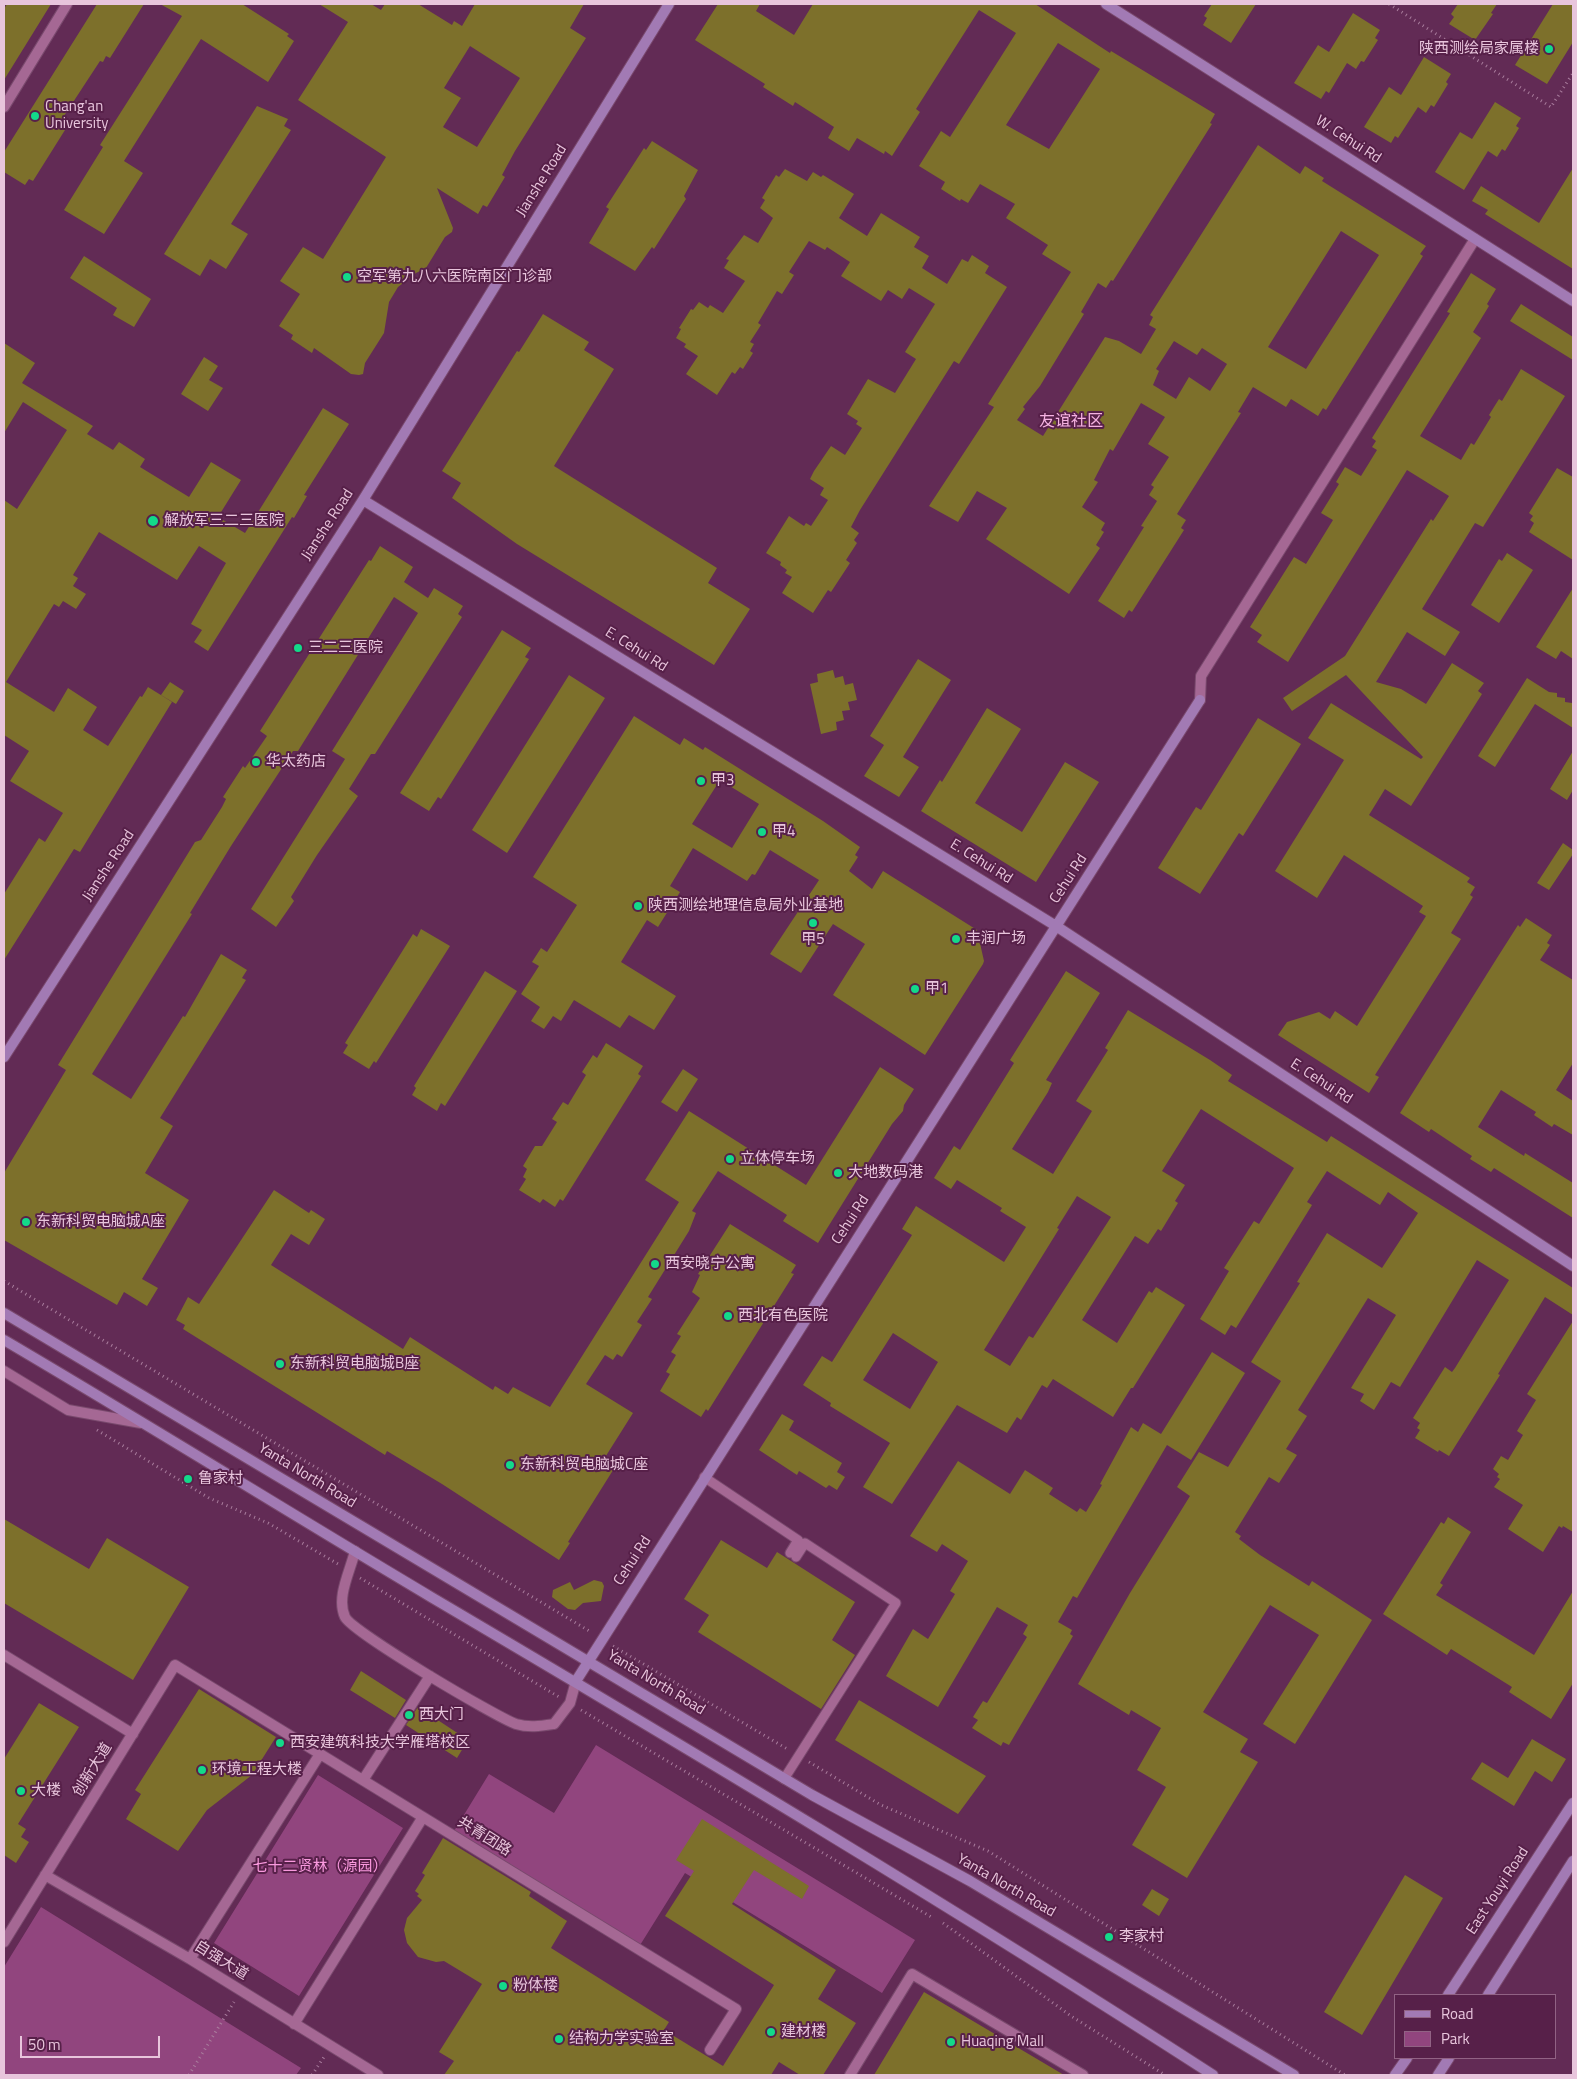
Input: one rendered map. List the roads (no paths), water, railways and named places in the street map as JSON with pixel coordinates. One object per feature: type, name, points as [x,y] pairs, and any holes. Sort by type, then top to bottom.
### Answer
[{"type":"street","points":[[4,107],[67,4]]},
{"type":"street","name":"Jianshe Road","points":[[4,1057],[363,500],[669,4]]},
{"type":"street","name":"W. Cehui Rd","points":[[1106,4],[1573,301]]},
{"type":"street","name":"Cehui Rd","points":[[576,1681],[1200,700],[1201,676],[1475,239]]},
{"type":"street","name":"E. Cehui Rd","points":[[363,500],[1056,926],[1573,1266]]},
{"type":"street","name":"Yanta North Road","points":[[4,1314],[588,1660],[784,1779],[970,1881],[1294,2075]]},
{"type":"street","points":[[4,1340],[146,1424],[355,1552],[576,1681],[1092,1997],[1213,2075]]},
{"type":"street","points":[[4,1371],[68,1410],[146,1424]]},
{"type":"street","points":[[355,1552],[341,1606],[346,1620],[361,1632],[430,1676],[517,1724],[538,1727],[554,1724],[570,1703],[576,1681]]},
{"type":"street","points":[[4,1655],[133,1734]]},
{"type":"street","name":"创新大道","points":[[4,1942],[175,1665]]},
{"type":"street","name":"共青团路","points":[[175,1665],[736,2009],[710,2050]]},
{"type":"street","points":[[363,1780],[430,1676]]},
{"type":"street","points":[[190,1959],[320,1754]]},
{"type":"street","name":"East Youyi Road","points":[[1449,1994],[1573,1803]]},
{"type":"street","points":[[294,2024],[423,1817]]},
{"type":"street","points":[[1489,1994],[1573,1860]]},
{"type":"street","name":"自强大道","points":[[46,1875],[190,1959],[378,2075]]},
{"type":"street","points":[[850,2075],[912,1974],[1083,2075]]},
{"type":"street","points":[[1396,2075],[1406,2059]]},
{"type":"street","points":[[1438,2075],[1448,2059]]},
{"type":"lane","points":[[704,1477],[798,1540],[793,1555],[805,1543],[896,1602],[784,1779]]},
{"type":"place","name":"陕西测绘局家属楼","points":[[1549,49]]},
{"type":"place","name":"Chang'an University","points":[[35,116]]},
{"type":"place","name":"空军第九八六医院南区门诊部","points":[[347,277]]},
{"type":"place","name":"解放军三二三医院","points":[[153,521]]},
{"type":"place","name":"三二三医院","points":[[298,648]]},
{"type":"place","name":"华太药店","points":[[256,762]]},
{"type":"place","name":"甲3","points":[[701,781]]},
{"type":"place","name":"甲4","points":[[762,832]]},
{"type":"place","name":"陕西测绘地理信息局外业基地","points":[[638,906]]},
{"type":"place","name":"甲5","points":[[813,923]]},
{"type":"place","name":"丰润广场","points":[[956,939]]},
{"type":"place","name":"甲1","points":[[915,989]]},
{"type":"place","name":"立体停车场","points":[[730,1159]]},
{"type":"place","name":"大地数码港","points":[[838,1173]]},
{"type":"place","name":"东新科贸电脑城A座","points":[[26,1222]]},
{"type":"place","name":"西安晓宁公寓","points":[[655,1264]]},
{"type":"place","name":"西北有色医院","points":[[728,1316]]},
{"type":"place","name":"东新科贸电脑城B座","points":[[280,1364]]},
{"type":"place","name":"东新科贸电脑城C座","points":[[510,1465]]},
{"type":"place","name":"鲁家村","points":[[188,1479]]},
{"type":"place","name":"西大门","points":[[409,1715]]},
{"type":"place","name":"西安建筑科技大学雁塔校区","points":[[280,1743]]},
{"type":"place","name":"环境工程大楼","points":[[202,1770]]},
{"type":"place","name":"大楼","points":[[21,1791]]},
{"type":"place","name":"李家村","points":[[1109,1937]]},
{"type":"place","name":"粉体楼","points":[[503,1986]]},
{"type":"place","name":"建材楼","points":[[771,2032]]},
{"type":"place","name":"结构力学实验室","points":[[559,2039]]},
{"type":"place","name":"Huaqing Mall","points":[[951,2042]]},
{"type":"district","name":"友谊社区","points":[[1071,422]]},
{"type":"park label","name":"七十二贤林（源园）","points":[[320,1867]]}]
